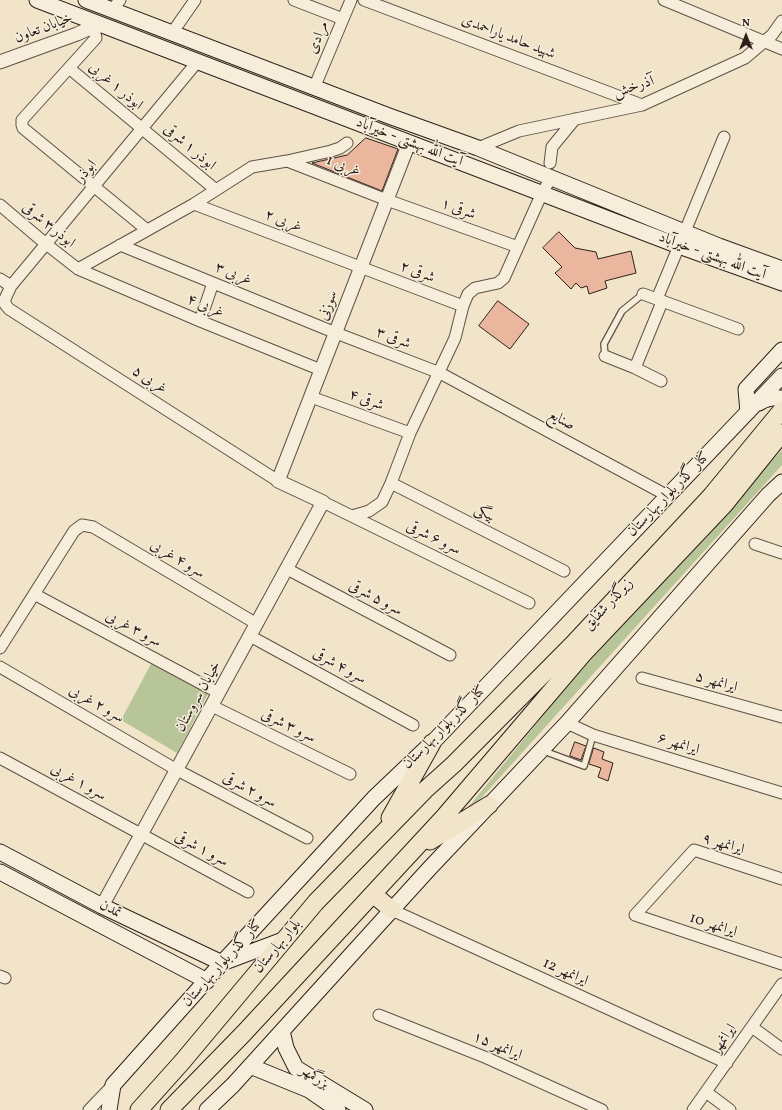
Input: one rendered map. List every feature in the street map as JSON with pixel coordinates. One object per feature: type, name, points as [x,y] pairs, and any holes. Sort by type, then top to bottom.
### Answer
[{"type":"main road","name":"آیت الله بهشتی - خیرآباد","points":[[37,0],[94,26],[198,61],[679,246],[782,283]]},
{"type":"main road","name":"آیت الله بهشتی - خیرآباد","points":[[86,0],[116,5],[172,33],[314,88],[478,148],[550,170],[685,232],[782,269]]},
{"type":"main road","points":[[290,97],[297,81]]},
{"type":"main road","points":[[409,143],[415,126]]},
{"type":"main road","points":[[748,412],[746,389],[782,350]]},
{"type":"main road","name":"کنار گذر بلوار بهارستان","points":[[113,1085],[222,963],[374,798],[432,742],[782,376]]},
{"type":"main road","points":[[748,412],[762,401],[779,402]]},
{"type":"main road","name":"زیرگذر شقایق","points":[[425,790],[454,764],[573,644],[711,496],[779,402]]},
{"type":"main road","name":"زیرگذر شقایق","points":[[410,853],[444,817],[583,654],[724,505],[782,433]]},
{"type":"main road","points":[[207,1110],[250,1066],[428,870],[567,723],[768,495],[782,482]]},
{"type":"main road","points":[[377,841],[432,742]]},
{"type":"main road","name":"بلوار بهارستان","points":[[139,1110],[182,1062],[316,902],[425,790]]},
{"type":"main road","points":[[169,1110],[244,1033],[410,853],[489,805]]},
{"type":"main road","name":"تمدن","points":[[0,852],[102,906],[222,963]]},
{"type":"main road","name":"تمدن","points":[[0,872],[207,981]]},
{"type":"main road","points":[[373,894],[392,910]]},
{"type":"main road","points":[[222,963],[283,940]]},
{"type":"main road","points":[[174,963],[179,963],[184,960],[186,955],[184,945]]},
{"type":"main road","name":"بزرگمهر","points":[[282,1030],[286,1048],[296,1068],[365,1110]]},
{"type":"main road","name":"بزرگمهر","points":[[250,1066],[309,1090],[338,1110]]},
{"type":"main road","points":[[109,1110],[113,1085]]},
{"type":"street","points":[[172,33],[195,0]]},
{"type":"street","points":[[294,0],[343,19]]},
{"type":"street","name":"مرادی","points":[[314,88],[351,0]]},
{"type":"street","name":"شهید حامد یاراحمدی","points":[[364,0],[642,105]]},
{"type":"street","points":[[664,0],[782,49]]},
{"type":"street","name":"آذرخش","points":[[478,148],[519,131],[642,105],[746,58],[772,35],[782,21]]},
{"type":"street","name":"خیابان تعاون","points":[[1,61],[77,34],[94,26]]},
{"type":"street","points":[[94,26],[96,38],[22,120],[22,125],[23,128],[147,230]]},
{"type":"street","name":"ابوذر","points":[[5,304],[5,299],[11,286],[198,61]]},
{"type":"street","name":"ابوذر ۱ غربی","points":[[69,68],[142,128]]},
{"type":"street","points":[[352,516],[369,511],[382,502],[426,397],[440,373],[455,338],[463,306],[468,294],[475,288],[498,282],[504,278],[542,193],[550,170],[552,147],[575,119]]},
{"type":"street","name":"ابوذر ۱ شرقی","points":[[142,128],[216,190]]},
{"type":"street","points":[[635,368],[679,246],[724,137]]},
{"type":"street","points":[[78,269],[194,204],[252,167],[331,151],[340,148],[347,143]]},
{"type":"street","name":"سوزنی","points":[[278,481],[409,143]]},
{"type":"street","name":"غربی 1","points":[[287,161],[387,200]]},
{"type":"street","name":"شرقی ۱","points":[[387,200],[518,247]]},
{"type":"street","name":"غربی ۲","points":[[194,204],[361,267]]},
{"type":"street","name":"ابوذر ۳ شرقی","points":[[0,205],[78,269]]},
{"type":"street","name":"غربی ۳","points":[[120,245],[336,333]]},
{"type":"street","name":"شرقی ۲","points":[[361,267],[463,306]]},
{"type":"street","name":"غربی ۴","points":[[78,269],[321,370]]},
{"type":"street","points":[[0,279],[11,286]]},
{"type":"street","points":[[200,321],[213,283]]},
{"type":"street","points":[[643,294],[738,329]]},
{"type":"street","name":"غربی ۵","points":[[5,304],[9,309],[278,481]]},
{"type":"street","name":"شرقی ۳","points":[[336,333],[440,373]]},
{"type":"street","points":[[605,356],[635,368],[661,381]]},
{"type":"street","name":"صنایع","points":[[440,373],[668,496]]},
{"type":"street","name":"شرقی ۴","points":[[311,397],[410,433]]},
{"type":"street","points":[[278,481],[324,502]]},
{"type":"street","name":"بیگی","points":[[391,483],[564,571]]},
{"type":"street","name":"سرو ۶ شرقی","points":[[324,502],[529,603]]},
{"type":"street","name":"خیابان سروستان","points":[[102,906],[324,502]]},
{"type":"street","name":"سرو ۴ غربی","points":[[34,594],[74,531],[82,525],[93,527],[253,630]]},
{"type":"street","points":[[755,544],[782,553]]},
{"type":"street","name":"سرو ۵ شرقی","points":[[287,569],[450,655]]},
{"type":"street","points":[[0,648],[34,594]]},
{"type":"street","name":"سرو ۳ غربی","points":[[34,594],[219,693]]},
{"type":"street","name":"سرو ۴ شرقی","points":[[253,630],[413,725]]},
{"type":"street","name":"سرو ۲ غربی","points":[[0,667],[177,770]]},
{"type":"street","name":"ایرانمهر ۵","points":[[642,678],[782,717]]},
{"type":"street","name":"سرو ۳ شرقی","points":[[212,706],[350,774]]},
{"type":"street","name":"ایرانمهر ۶","points":[[567,723],[593,735],[782,793]]},
{"type":"street","name":"سرو ۱ غربی","points":[[0,758],[141,835]]},
{"type":"street","name":"سرو ۲ شرقی","points":[[177,770],[306,838]]},
{"type":"street","name":"سرو ۱ شرقی","points":[[141,835],[248,892]]},
{"type":"street","name":"ایرانمهر ۹","points":[[635,915],[694,850],[782,879]]},
{"type":"street","name":"ایرانمهر 12","points":[[392,910],[727,1063]]},
{"type":"street","name":"ایرانمهر 10","points":[[635,915],[782,964]]},
{"type":"street","name":"ایرانمهر","points":[[693,1110],[782,984]]},
{"type":"street","name":"ایرانمهر ۱۵","points":[[379,1015],[486,1058],[602,1110]]},
{"type":"street","points":[[752,1027],[782,1049]]},
{"type":"street","name":"کنار گذر بلوار بهارستان","points":[[89,1110],[113,1085]]},
{"type":"street","points":[[706,1092],[730,1110]]},
{"type":"lane","points":[[605,356],[604,344],[622,311],[643,294]]},
{"type":"lane","points":[[542,750],[584,766],[593,735]]},
{"type":"green space","points":[[782,450],[782,465],[464,817],[462,815],[556,700]]},
{"type":"green space","points":[[152,662],[209,692],[177,753],[121,720]]},
{"type":"building","points":[[366,138],[398,149],[382,191],[312,163],[347,155]]},
{"type":"building","points":[[559,232],[575,248],[596,252],[598,259],[631,251],[636,273],[605,281],[607,288],[589,294],[587,286],[581,288],[576,283],[571,289],[555,273],[562,267],[543,248]]},
{"type":"building","points":[[498,301],[529,324],[510,349],[479,326]]},
{"type":"building","points":[[575,742],[586,746],[581,760],[570,756]]},
{"type":"building","points":[[594,748],[604,752],[602,759],[613,763],[608,781],[598,777],[601,768],[589,764]]}]
